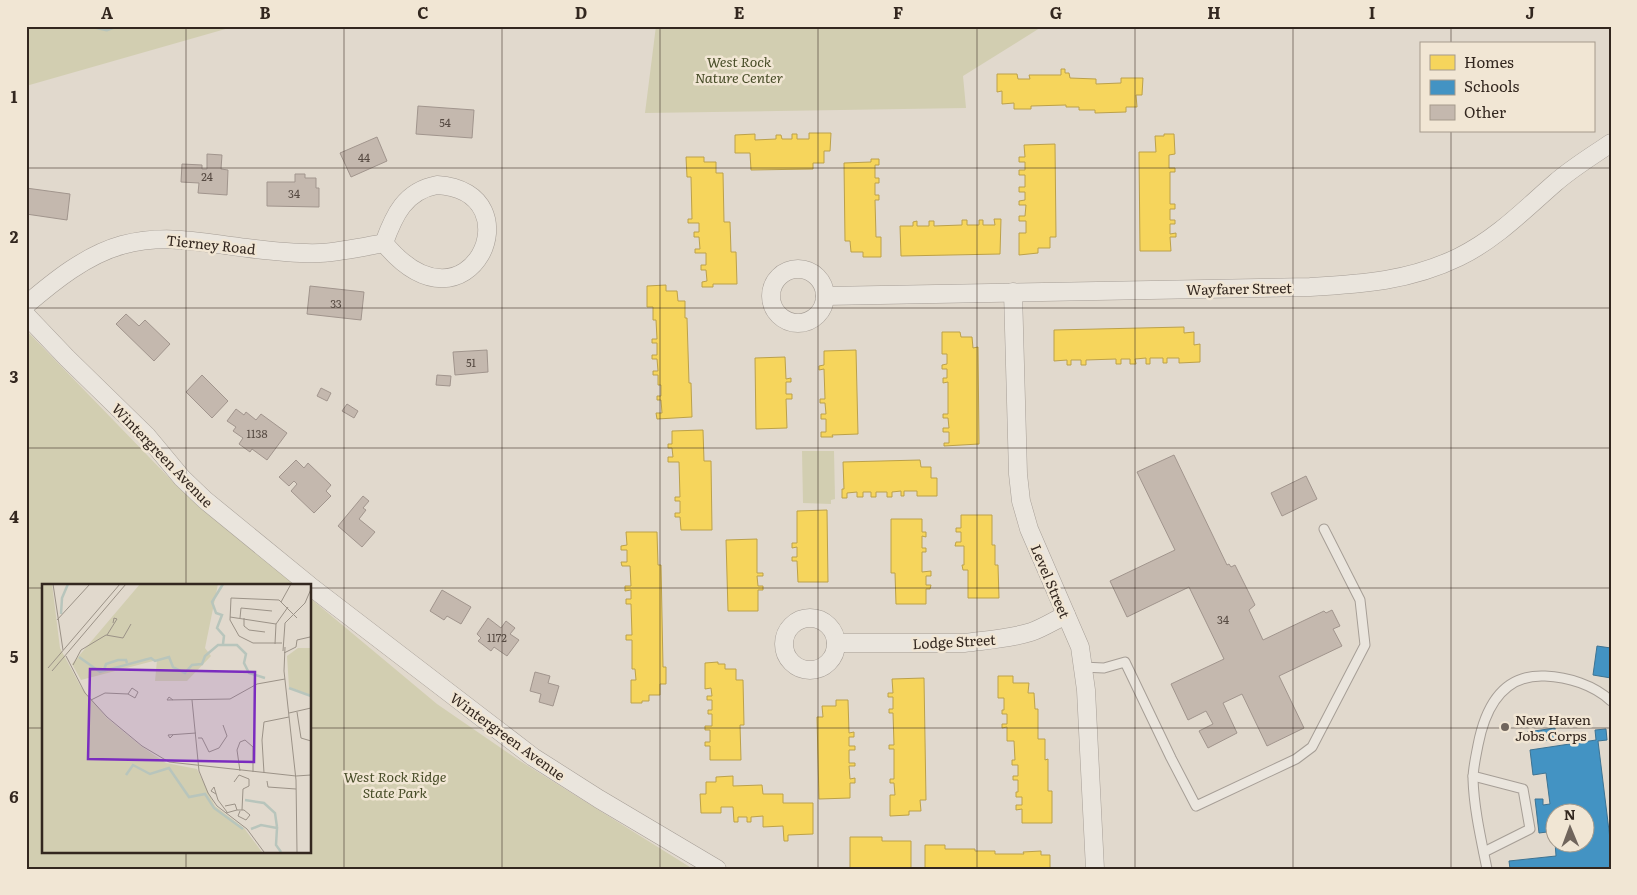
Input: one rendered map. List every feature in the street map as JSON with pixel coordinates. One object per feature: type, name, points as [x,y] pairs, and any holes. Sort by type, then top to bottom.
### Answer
[{"type":"street","name":"Wayfarer Street","points":[[825,296],[1310,286],[1394,280],[1459,257],[1490,238],[1531,206],[1556,183],[1611,143]]},
{"type":"street","points":[[437,185],[450,186],[466,192],[481,206],[487,222],[487,242],[478,260],[467,271],[450,277],[430,277],[414,271],[396,258],[384,243],[398,212],[408,198],[425,188],[437,185]]},
{"type":"street","name":"Tierney Road","points":[[26,305],[54,282],[86,260],[122,245],[177,238],[248,248],[320,253],[384,243]]},
{"type":"street","name":"Level Street","points":[[1013,292],[1018,474],[1021,501],[1029,529],[1080,647],[1086,690],[1095,869]]},
{"type":"street","name":"Wintergreen Avenue","points":[[26,315],[147,436],[182,478],[220,513],[307,584]]},
{"type":"street","name":"Wintergreen Avenue","points":[[311,588],[533,757],[599,799],[717,869]]},
{"type":"street","name":"Lodge Street","points":[[836,644],[964,643],[1006,638],[1031,632],[1066,615]]},
{"type":"lane","points":[[1082,667],[1104,668],[1125,662],[1196,806],[1296,759],[1312,747],[1365,645],[1360,600],[1324,529]]},
{"type":"lane","points":[[1488,869],[1476,815],[1473,776],[1482,725],[1488,710],[1506,688],[1528,677],[1539,676],[1571,680],[1594,689],[1611,701]]},
{"type":"lane","points":[[1473,776],[1523,789],[1530,830],[1484,852]]},
{"type":"green space","points":[[26,26],[236,26],[26,86]]},
{"type":"green space","name":"West Rock Nature Center","points":[[656,26],[1043,26],[963,76],[966,108],[645,113]]},
{"type":"green space","name":"West Rock Ridge State Park","points":[[26,330],[179,488],[294,584],[42,584],[42,852],[311,852],[311,599],[437,704],[517,759],[693,869],[26,869]]},
{"type":"green space","points":[[802,451],[834,451],[835,499],[831,500],[831,504],[803,503]]},
{"type":"building: Homes","points":[[1061,69],[1065,69],[1065,73],[1069,73],[1070,78],[1096,79],[1096,84],[1121,83],[1121,78],[1143,78],[1142,95],[1136,95],[1137,107],[1126,107],[1126,112],[1095,113],[1095,110],[1079,110],[1079,107],[1066,107],[1066,105],[1031,106],[1031,109],[1014,109],[1014,103],[1002,104],[1002,91],[997,92],[997,74],[1017,74],[1018,79],[1030,79],[1029,75],[1061,75]]},
{"type":"building: Homes","points":[[809,133],[831,133],[830,151],[824,151],[824,163],[813,163],[813,169],[751,170],[750,153],[735,153],[735,135],[755,134],[755,140],[776,139],[776,135],[781,135],[782,139],[792,139],[792,134],[797,134],[797,139],[809,139]]},
{"type":"building: Homes","points":[[1164,134],[1174,134],[1175,154],[1169,155],[1169,168],[1175,168],[1175,172],[1170,172],[1170,204],[1175,204],[1175,209],[1170,209],[1170,220],[1175,220],[1175,224],[1170,224],[1170,234],[1176,233],[1176,237],[1170,237],[1171,251],[1140,251],[1139,152],[1156,152],[1155,136],[1164,136]]},
{"type":"building: Homes","points":[[1055,144],[1056,237],[1050,237],[1050,248],[1038,248],[1038,253],[1019,255],[1019,233],[1026,233],[1026,221],[1019,221],[1019,216],[1025,216],[1026,205],[1019,205],[1019,201],[1025,200],[1025,192],[1019,192],[1019,187],[1025,187],[1025,175],[1019,175],[1019,170],[1025,170],[1025,162],[1019,162],[1019,157],[1025,157],[1024,145]]},
{"type":"building: Homes","points":[[686,157],[704,157],[704,162],[716,162],[716,173],[723,173],[724,222],[730,222],[731,252],[736,252],[737,284],[713,284],[713,287],[702,287],[702,282],[707,281],[706,270],[701,270],[701,265],[706,265],[706,253],[695,253],[695,249],[700,249],[699,237],[694,237],[694,232],[699,232],[699,223],[688,223],[688,219],[692,219],[691,177],[687,177]]},
{"type":"building: Homes","points":[[871,159],[879,159],[879,165],[875,165],[875,178],[879,178],[879,183],[875,183],[875,195],[879,195],[879,200],[875,200],[876,237],[881,237],[881,257],[863,257],[863,252],[851,252],[850,241],[845,241],[844,163],[871,162]]},
{"type":"building: Homes","points":[[994,219],[1001,219],[1000,254],[901,256],[900,226],[913,226],[913,222],[917,221],[917,226],[929,226],[929,221],[934,221],[934,226],[962,225],[962,220],[967,220],[967,225],[979,225],[979,220],[983,220],[983,225],[995,225]]},
{"type":"building: Homes","points":[[666,285],[666,291],[677,291],[678,301],[685,301],[692,417],[657,419],[656,413],[662,413],[661,400],[657,400],[657,396],[661,396],[661,385],[658,385],[658,375],[653,375],[653,371],[658,371],[657,359],[652,359],[652,355],[657,355],[657,343],[652,343],[652,339],[657,339],[656,320],[653,320],[653,307],[647,307],[647,286]]},
{"type":"building: Homes","points":[[1184,327],[1184,333],[1194,332],[1194,345],[1200,344],[1200,362],[1179,363],[1179,358],[1167,358],[1167,363],[1163,363],[1163,358],[1150,358],[1150,364],[1146,364],[1146,358],[1135,359],[1136,364],[1130,364],[1130,359],[1121,359],[1121,364],[1116,364],[1116,359],[1086,360],[1086,365],[1081,365],[1081,360],[1071,360],[1071,365],[1067,365],[1067,360],[1054,361],[1054,330]]},
{"type":"building: Homes","points":[[942,332],[960,332],[961,337],[972,337],[973,348],[978,347],[979,444],[944,446],[944,443],[949,443],[949,432],[943,432],[943,428],[949,428],[948,418],[943,418],[943,414],[948,414],[948,382],[943,383],[943,378],[947,378],[947,369],[942,369],[942,365],[947,364],[947,354],[942,354]]},
{"type":"building: Homes","points":[[856,350],[858,434],[821,437],[821,432],[826,432],[826,419],[821,419],[821,414],[826,414],[825,403],[820,403],[820,399],[825,399],[824,369],[819,370],[819,366],[824,365],[824,351]]},
{"type":"building: Homes","points":[[785,357],[786,379],[791,378],[791,382],[786,382],[786,394],[792,394],[792,399],[786,399],[787,428],[756,429],[755,358]]},
{"type":"building: Homes","points":[[703,430],[704,461],[711,461],[712,530],[681,530],[680,517],[675,517],[675,513],[680,513],[680,501],[675,501],[675,497],[680,497],[679,462],[668,462],[668,457],[673,457],[672,448],[668,448],[668,444],[672,444],[672,431]]},
{"type":"building: Homes","points":[[920,460],[921,467],[931,467],[931,478],[937,478],[937,496],[917,496],[917,491],[904,491],[904,496],[901,496],[901,491],[892,492],[892,497],[887,497],[887,492],[876,492],[876,497],[871,497],[871,492],[863,492],[863,497],[857,497],[857,492],[847,493],[847,498],[842,498],[842,489],[844,489],[843,462]]},
{"type":"building: Homes","points":[[827,510],[828,582],[798,582],[797,561],[792,561],[792,557],[797,557],[797,547],[792,548],[792,543],[797,543],[797,511]]},
{"type":"building: Homes","points":[[961,515],[992,515],[992,545],[995,545],[995,565],[998,565],[999,598],[968,598],[968,570],[963,570],[962,565],[964,565],[964,546],[955,546],[956,542],[961,542],[961,532],[956,532],[956,528],[961,528]]},
{"type":"building: Homes","points":[[891,519],[922,519],[922,532],[926,532],[926,537],[922,536],[922,548],[926,548],[926,552],[922,552],[922,572],[931,571],[931,576],[926,576],[926,585],[931,585],[930,589],[926,589],[926,604],[896,604],[895,573],[891,573]]},
{"type":"building: Homes","points":[[626,532],[657,532],[658,565],[661,565],[663,667],[666,667],[666,684],[660,684],[660,695],[649,695],[649,701],[642,701],[642,703],[631,703],[631,680],[636,680],[635,669],[632,669],[632,640],[626,640],[626,635],[632,635],[631,604],[626,604],[626,599],[631,599],[631,590],[625,591],[625,586],[631,586],[630,566],[622,566],[621,562],[627,562],[627,550],[621,550],[621,546],[627,545]]},
{"type":"building: Homes","points":[[757,539],[757,573],[763,573],[763,576],[757,576],[758,586],[763,586],[763,590],[758,590],[758,611],[728,611],[726,540]]},
{"type":"building: Homes","points":[[718,662],[718,664],[725,664],[725,669],[736,669],[736,680],[743,680],[744,725],[740,725],[741,760],[710,760],[710,746],[705,746],[705,742],[710,742],[710,730],[705,730],[705,726],[712,726],[712,714],[708,714],[708,710],[712,710],[712,700],[707,700],[707,696],[712,696],[711,688],[705,689],[705,663]]},
{"type":"building: Homes","points":[[998,676],[1013,676],[1013,683],[1029,683],[1028,693],[1034,693],[1035,709],[1038,709],[1038,739],[1045,739],[1045,760],[1048,759],[1048,791],[1052,791],[1052,823],[1022,823],[1022,809],[1016,810],[1016,805],[1022,805],[1022,797],[1016,797],[1018,780],[1013,780],[1013,776],[1018,776],[1018,765],[1012,765],[1012,760],[1015,760],[1014,741],[1007,741],[1007,727],[1002,728],[1002,724],[1007,724],[1007,714],[1002,714],[1004,698],[998,698]]},
{"type":"building: Homes","points":[[924,678],[926,800],[920,800],[921,811],[909,811],[909,815],[890,816],[890,795],[895,795],[894,783],[890,783],[890,779],[894,779],[894,749],[889,749],[889,745],[894,745],[893,713],[889,713],[889,709],[893,709],[893,697],[888,697],[888,693],[893,693],[892,679]]},
{"type":"building: Homes","points":[[836,700],[848,700],[849,733],[854,732],[854,737],[849,737],[849,746],[855,746],[855,750],[849,750],[849,763],[855,763],[855,766],[849,766],[850,779],[855,778],[855,783],[850,783],[850,798],[819,799],[817,717],[823,717],[822,706],[836,706]]},
{"type":"building: Homes","points":[[733,776],[733,786],[762,785],[763,794],[783,794],[783,803],[813,803],[813,834],[788,835],[788,841],[784,841],[783,826],[763,827],[763,816],[751,817],[751,822],[747,822],[747,817],[738,817],[738,822],[734,822],[733,807],[721,807],[721,813],[701,813],[700,794],[706,794],[706,782],[716,782],[716,777]]},
{"type":"building: Homes","points":[[850,837],[882,837],[882,841],[911,841],[911,869],[850,869]]},
{"type":"building: Homes","points":[[925,845],[945,845],[945,849],[995,851],[995,854],[1024,854],[1023,852],[1041,851],[1041,855],[1050,855],[1050,869],[925,869]]},
{"type":"building: Schools","points":[[1597,646],[1611,648],[1611,678],[1593,675]]},
{"type":"building: Schools","points":[[1555,728],[1557,739],[1542,741],[1541,730]]},
{"type":"building: Schools","points":[[1606,729],[1607,740],[1598,741],[1611,847],[1611,869],[1510,869],[1509,861],[1556,856],[1556,852],[1594,852],[1594,802],[1550,802],[1546,773],[1533,775],[1530,750],[1596,740],[1595,730]]},
{"type":"building: Schools","points":[[1541,730],[1542,741],[1528,742],[1527,732]]},
{"type":"building: Schools","points":[[1535,799],[1543,799],[1544,832],[1539,833]]},
{"type":"building: Other","points":[[418,106],[474,110],[472,138],[416,134]]},
{"type":"building: Other","points":[[377,137],[387,161],[351,177],[340,153]]},
{"type":"building: Other","points":[[207,154],[222,155],[221,169],[228,170],[227,195],[198,193],[199,183],[181,182],[182,164],[202,165],[202,169],[207,169]]},
{"type":"building: Other","points":[[295,174],[305,174],[305,178],[316,178],[316,188],[319,188],[319,207],[267,206],[267,182],[295,182]]},
{"type":"building: Other","points":[[26,188],[70,194],[67,220],[26,214]]},
{"type":"building: Other","points":[[310,286],[364,292],[361,320],[307,314]]},
{"type":"building: Other","points":[[126,314],[139,326],[145,320],[170,344],[154,361],[116,324]]},
{"type":"building: Other","points":[[487,350],[488,372],[455,375],[453,352]]},
{"type":"building: Other","points":[[202,375],[228,401],[212,418],[186,392]]},
{"type":"building: Other","points":[[437,375],[451,376],[450,386],[436,385]]},
{"type":"building: Other","points":[[321,388],[331,393],[327,401],[317,396]]},
{"type":"building: Other","points":[[347,404],[358,411],[354,418],[342,411]]},
{"type":"building: Other","points":[[236,409],[244,415],[246,412],[256,420],[261,414],[287,433],[267,460],[252,449],[250,452],[239,444],[243,438],[233,431],[236,427],[227,421]]},
{"type":"building: Other","points":[[1174,455],[1227,565],[1229,564],[1231,567],[1235,565],[1255,605],[1249,610],[1263,640],[1324,611],[1326,613],[1332,610],[1340,626],[1333,629],[1342,646],[1279,676],[1304,728],[1267,746],[1242,694],[1223,703],[1237,733],[1208,748],[1199,731],[1213,724],[1206,711],[1188,720],[1171,684],[1224,659],[1189,587],[1127,617],[1110,581],[1175,550],[1137,472]]},
{"type":"building: Other","points":[[296,460],[304,468],[308,463],[331,485],[326,491],[331,496],[314,513],[291,491],[297,484],[294,481],[289,486],[279,477]]},
{"type":"building: Other","points":[[1306,476],[1317,499],[1282,516],[1271,493]]},
{"type":"building: Other","points":[[363,496],[369,501],[363,508],[366,510],[359,519],[375,532],[362,547],[338,526]]},
{"type":"building: Other","points":[[442,590],[471,607],[461,624],[447,616],[444,620],[430,611]]},
{"type":"building: Other","points":[[488,618],[501,628],[506,621],[515,628],[510,634],[519,640],[507,656],[494,647],[491,651],[478,641],[481,638],[477,634]]},
{"type":"building: Other","points":[[535,672],[550,676],[548,683],[559,686],[553,706],[539,702],[541,694],[530,691]]},
{"type":"waterway","points":[[94,26],[107,29],[115,26]]},
{"type":"waterway","points":[[1595,26],[1601,26]]},
{"type":"place","name":"New Haven Jobs Corps","points":[[1505,727]]}]
